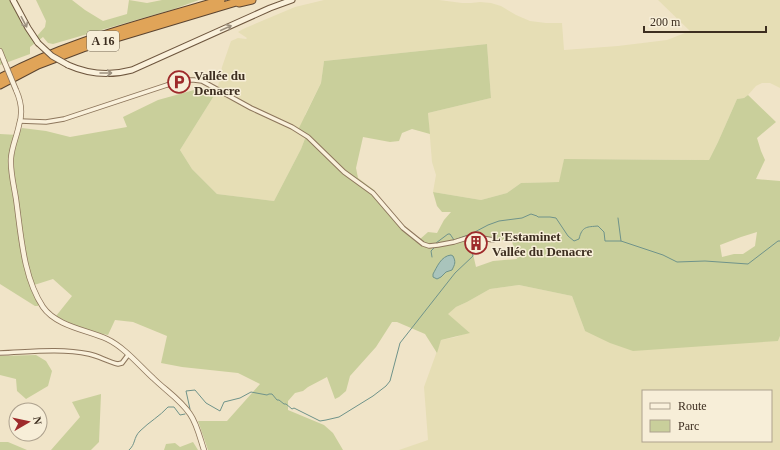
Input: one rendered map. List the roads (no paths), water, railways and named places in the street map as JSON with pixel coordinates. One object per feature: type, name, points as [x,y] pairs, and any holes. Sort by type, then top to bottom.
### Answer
[{"type":"highway","name":"A 16","points":[[0,78],[35,60],[76,44],[221,0]]},
{"type":"highway","name":"A 16","points":[[0,85],[34,67],[79,49],[243,0]]},
{"type":"highway","points":[[211,9],[252,0]]},
{"type":"main road","points":[[13,0],[38,43],[52,56],[68,65],[96,73],[114,73],[132,70],[263,11],[292,0]]},
{"type":"street","points":[[0,51],[20,103],[20,121],[12,150],[11,168],[25,261],[38,298],[46,311],[57,320],[107,339],[116,345],[178,400],[187,410],[195,423],[204,450]]},
{"type":"street","points":[[20,121],[46,122],[64,119],[185,80],[202,81],[251,108],[289,125],[308,137],[344,172],[373,193],[403,228],[423,244],[431,246],[455,242],[472,237],[493,240]]},
{"type":"street","points":[[0,353],[47,351],[73,352],[92,355],[118,364],[122,363],[128,355]]},
{"type":"water","points":[[451,255],[455,261],[452,270],[446,272],[437,279],[433,277],[433,274],[440,262],[445,257]]},
{"type":"waterway","points":[[190,409],[186,391],[195,390],[206,403],[220,411],[224,402],[240,398],[251,392],[267,395],[272,394],[277,400],[286,404],[292,409],[294,408],[320,421],[339,417],[386,386],[390,381],[400,343],[455,273],[473,256],[470,241],[471,234],[499,221],[522,218],[531,214],[538,217],[556,218],[568,236],[574,241],[579,239],[583,229],[598,226],[604,232],[605,241],[621,241],[663,255],[677,262],[705,261],[748,264],[780,241]]},
{"type":"waterway","points":[[618,218],[621,241]]},
{"type":"waterway","points":[[436,244],[448,234],[450,234],[454,240],[471,234]]},
{"type":"waterway","points":[[432,257],[431,251],[435,247]]},
{"type":"waterway","points":[[129,450],[140,431],[168,407],[174,407],[180,415],[185,414]]},
{"type":"place","name":"Vallée du Denacre","points":[[179,82]]},
{"type":"place","name":"L'Estaminet Vallée du Denacre","points":[[476,243]]}]
